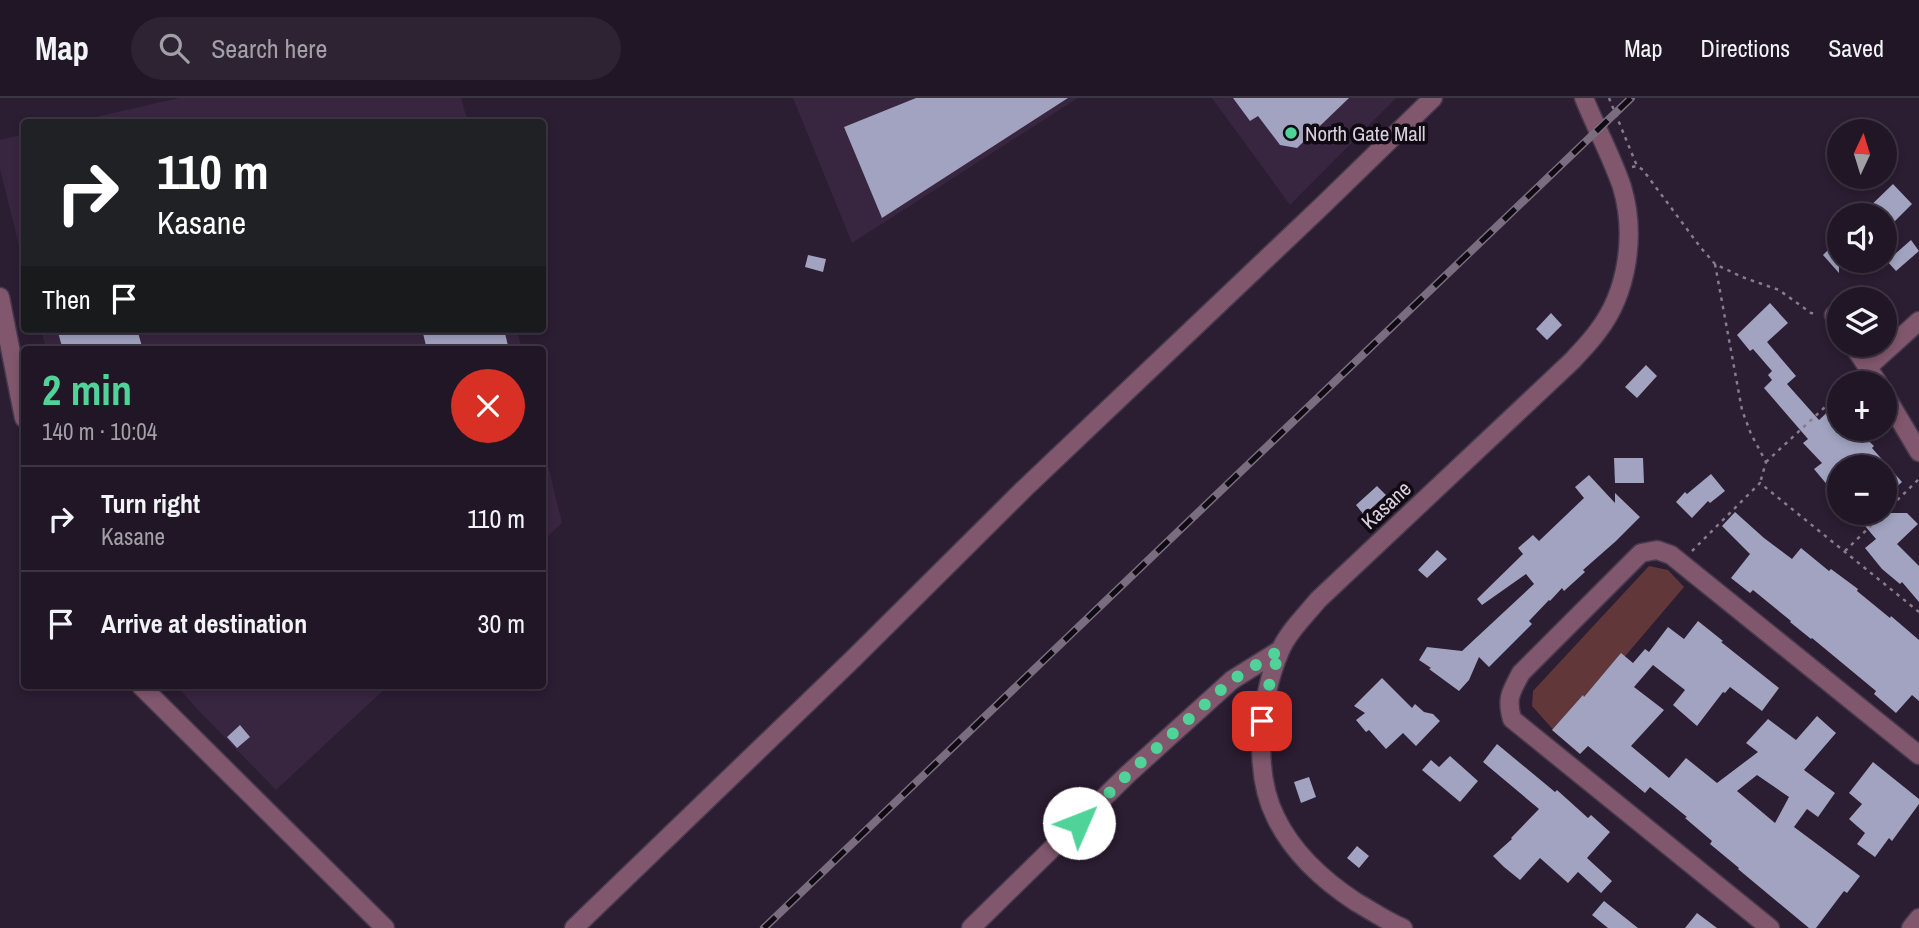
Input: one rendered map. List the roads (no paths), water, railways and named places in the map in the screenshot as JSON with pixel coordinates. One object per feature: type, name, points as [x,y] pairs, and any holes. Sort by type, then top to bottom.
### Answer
[{"type":"street","points":[[574,928],[854,658],[1024,489],[1433,98]]},
{"type":"street","name":"Kasane","points":[[1403,928],[1390,923],[1339,890],[1300,855],[1275,818],[1265,785],[1261,754],[1262,721],[1268,689],[1280,650],[1318,600],[1573,360],[1599,330],[1613,306],[1622,284],[1628,255],[1627,208],[1615,171],[1584,98]]},
{"type":"street","points":[[0,296],[21,403]]},
{"type":"street","points":[[1868,367],[1919,321]]},
{"type":"street","points":[[1861,357],[1870,371]]},
{"type":"street","points":[[1897,416],[1919,452]]},
{"type":"street","points":[[1770,928],[1512,719],[1509,697],[1521,673],[1641,553],[1657,550],[1671,555],[1919,755]]},
{"type":"street","points":[[971,928],[1128,774],[1222,689],[1246,670],[1280,650]]},
{"type":"street","points":[[144,689],[385,928]]},
{"type":"street","points":[[1911,928],[1919,918]]},
{"type":"railway","points":[[764,928],[1631,98]]},
{"type":"place","name":"North Gate Mall","points":[[1291,133]]}]
